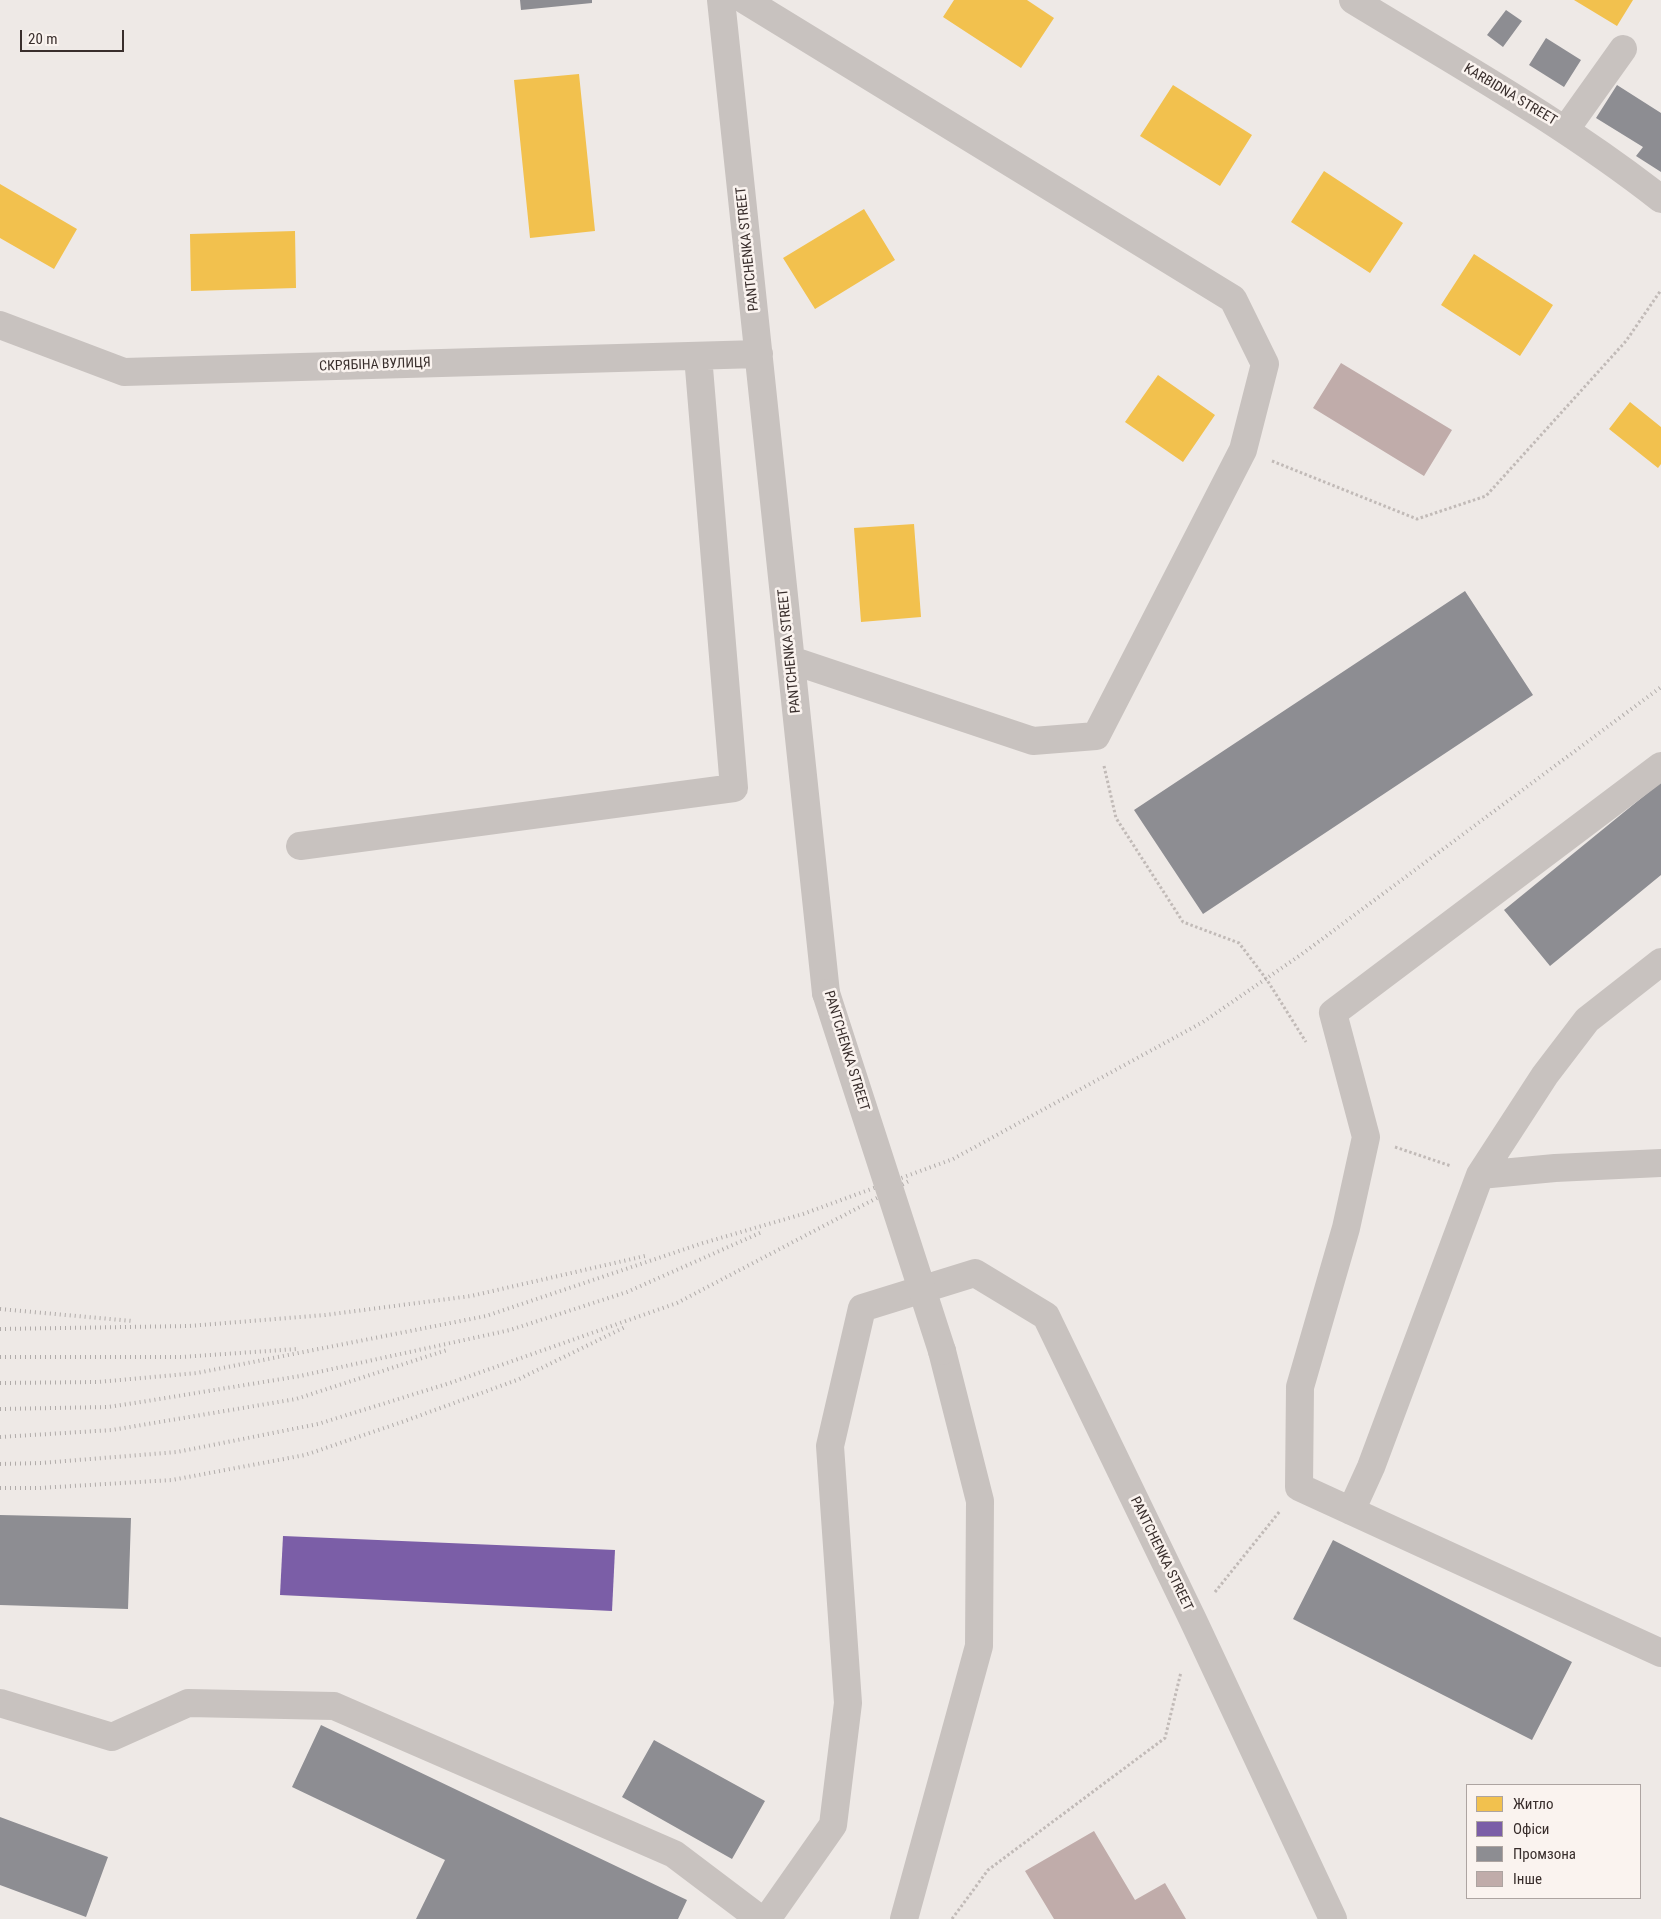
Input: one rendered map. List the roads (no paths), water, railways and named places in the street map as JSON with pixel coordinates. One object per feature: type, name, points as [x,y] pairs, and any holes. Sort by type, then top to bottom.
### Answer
[{"type":"street","name":"PANTCHENKA STREET","points":[[721,0],[826,993],[942,1351],[980,1501],[979,1646],[904,1919]]},
{"type":"street","points":[[745,0],[1233,299],[1265,364],[1243,450],[1096,736],[1033,741],[791,660]]},
{"type":"street","name":"KARBIDNA STREET","points":[[1353,0],[1566,129],[1608,157],[1661,198]]},
{"type":"street","points":[[1566,129],[1623,49]]},
{"type":"street","name":"СКРЯБІНА ВУЛИЦЯ","points":[[0,325],[124,372],[759,354]]},
{"type":"street","points":[[300,846],[734,788],[698,356]]},
{"type":"street","points":[[1661,766],[1333,1013],[1366,1137],[1346,1228],[1300,1387],[1299,1487],[1661,1653]]},
{"type":"street","points":[[1350,1510],[1371,1467],[1480,1175],[1545,1075],[1587,1020],[1661,962]]},
{"type":"street","points":[[1480,1175],[1555,1168],[1661,1163]]},
{"type":"street","name":"PANTCHENKA STREET","points":[[767,1919],[833,1825],[848,1704],[830,1446],[862,1308],[975,1273],[1046,1316],[1193,1620],[1333,1919]]},
{"type":"street","points":[[0,1703],[112,1737],[188,1703],[334,1706],[674,1854],[760,1919]]},
{"type":"railway","points":[[0,1383],[98,1382],[197,1373],[486,1316],[703,1243],[803,1214],[953,1159],[1203,1022],[1302,954],[1661,687]]},
{"type":"railway","points":[[0,1464],[41,1463],[177,1452],[318,1424],[450,1383],[677,1303],[911,1180]]},
{"type":"railway","points":[[0,1409],[108,1407],[141,1402],[300,1376],[510,1330],[627,1292],[762,1232]]},
{"type":"railway","points":[[0,1329],[189,1326],[325,1315],[471,1296],[645,1256]]},
{"type":"railway","points":[[0,1309],[132,1321]]},
{"type":"railway","points":[[0,1488],[39,1488],[172,1480],[305,1455],[517,1380],[625,1327]]},
{"type":"railway","points":[[0,1357],[181,1357],[297,1349]]},
{"type":"railway","points":[[0,1437],[112,1430],[296,1399],[447,1350]]}]
